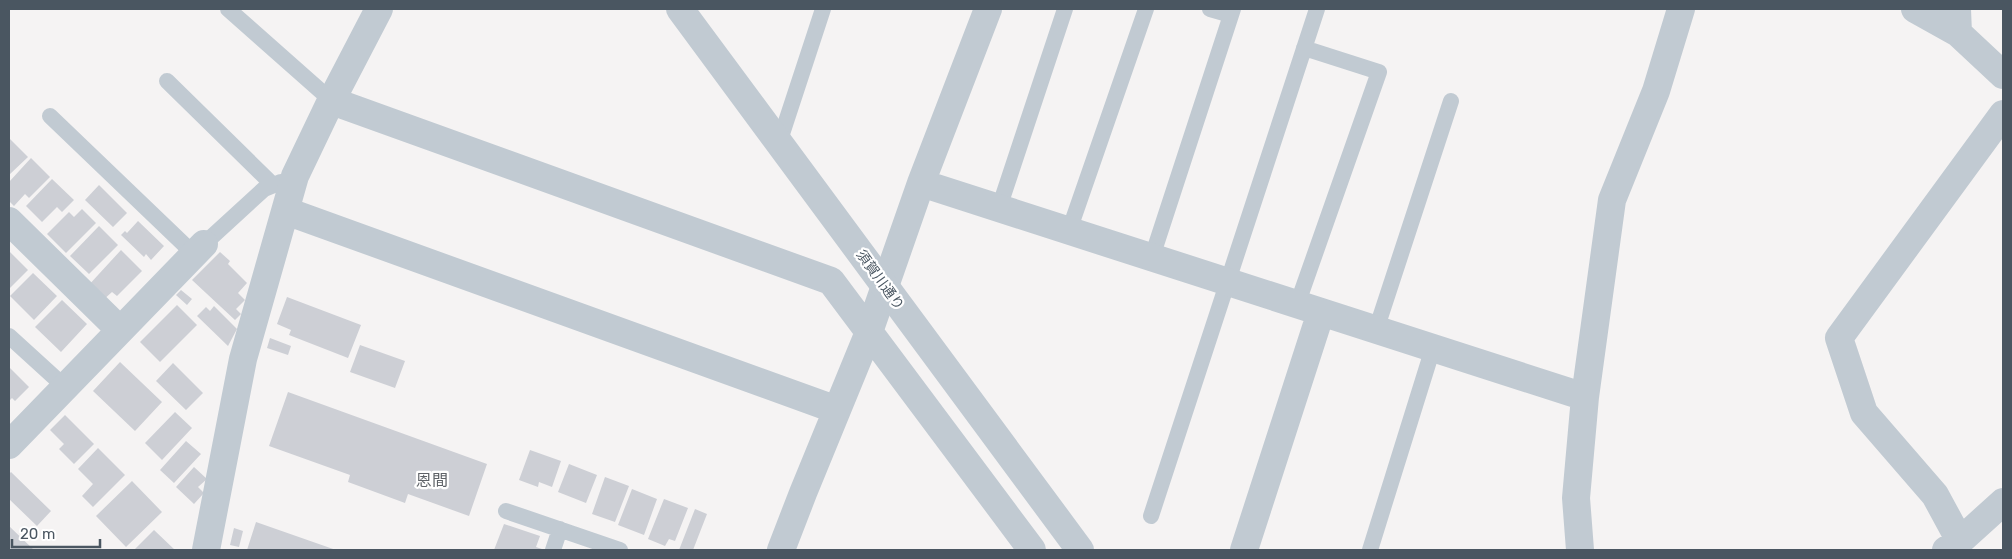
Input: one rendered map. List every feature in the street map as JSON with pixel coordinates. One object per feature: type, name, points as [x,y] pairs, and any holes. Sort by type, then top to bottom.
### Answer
[{"type":"street","points":[[206,550],[243,359],[286,211],[284,180],[332,101],[379,9]]},
{"type":"street","name":"須賀川通り","points":[[680,9],[1080,550]]},
{"type":"street","points":[[781,550],[869,332],[921,183],[988,9]]},
{"type":"street","points":[[1580,550],[1576,498],[1585,397],[1612,200],[1656,90],[1681,9]]},
{"type":"street","points":[[1915,9],[1957,21],[2003,75]]},
{"type":"street","points":[[332,101],[831,281],[1032,550]]},
{"type":"street","points":[[2003,114],[1839,338],[1864,413],[1935,495],[1953,545],[2003,502]]},
{"type":"street","points":[[921,183],[1585,397]]},
{"type":"street","points":[[286,211],[837,410]]},
{"type":"street","points":[[9,222],[120,330]]},
{"type":"street","points":[[10,443],[199,249]]},
{"type":"street","points":[[1245,550],[1309,308]]},
{"type":"lane","points":[[228,9],[332,101]]},
{"type":"lane","points":[[779,143],[823,9]]},
{"type":"lane","points":[[999,208],[1065,9]]},
{"type":"lane","points":[[1069,231],[1146,9]]},
{"type":"lane","points":[[1152,257],[1232,12],[1210,9]]},
{"type":"lane","points":[[1151,516],[1317,9]]},
{"type":"lane","points":[[1304,48],[1380,72],[1309,308]]},
{"type":"lane","points":[[50,116],[199,249],[264,189],[284,180],[167,81]]},
{"type":"lane","points":[[1376,330],[1451,101]]},
{"type":"lane","points":[[9,336],[65,387]]},
{"type":"lane","points":[[1370,550],[1433,348]]},
{"type":"lane","points":[[506,511],[620,550]]},
{"type":"lane","points":[[553,550],[560,529]]},
{"type":"building","points":[[9,138],[28,157],[9,175]]},
{"type":"building","points":[[31,158],[50,177],[29,198],[25,194],[14,206],[9,201],[9,182]]},
{"type":"building","points":[[52,179],[74,200],[62,212],[57,207],[42,222],[26,206]]},
{"type":"building","points":[[99,185],[127,213],[113,227],[85,200]]},
{"type":"building","points":[[82,209],[96,223],[66,253],[47,234],[69,212],[74,217]]},
{"type":"building","points":[[138,221],[164,246],[151,260],[146,254],[144,257],[121,235],[125,231],[127,233]]},
{"type":"building","points":[[99,226],[118,245],[89,274],[70,256]]},
{"type":"building","points":[[121,250],[142,271],[117,296],[112,292],[102,301],[87,287]]},
{"type":"building","points":[[9,251],[28,270],[9,289]]},
{"type":"building","points":[[220,252],[230,261],[228,264],[247,283],[238,293],[245,300],[236,309],[241,314],[235,320],[192,280]]},
{"type":"building","points":[[33,273],[57,296],[34,320],[10,296]]},
{"type":"building","points":[[181,290],[192,299],[187,305],[176,295]]},
{"type":"building","points":[[287,297],[361,325],[348,358],[289,335],[291,330],[277,324]]},
{"type":"building","points":[[62,300],[87,324],[61,352],[35,327]]},
{"type":"building","points":[[177,305],[197,325],[160,362],[140,342]]},
{"type":"building","points":[[214,306],[237,329],[228,346],[197,316],[206,307],[210,311]]},
{"type":"building","points":[[270,338],[291,346],[288,355],[267,348]]},
{"type":"building","points":[[360,345],[405,361],[395,388],[350,372]]},
{"type":"building","points":[[120,362],[162,402],[135,431],[93,391]]},
{"type":"building","points":[[173,363],[203,393],[186,410],[156,381]]},
{"type":"building","points":[[9,367],[29,387],[15,401],[12,398],[9,401]]},
{"type":"building","points":[[288,392],[487,464],[469,516],[408,494],[405,503],[348,482],[350,475],[269,446]]},
{"type":"building","points":[[175,412],[192,428],[162,460],[145,443]]},
{"type":"building","points":[[65,415],[94,444],[74,464],[59,449],[64,444],[50,430]]},
{"type":"building","points":[[186,441],[201,454],[174,483],[160,470]]},
{"type":"building","points":[[98,448],[125,475],[93,507],[82,496],[93,484],[78,469]]},
{"type":"building","points":[[530,450],[561,461],[552,487],[539,482],[538,487],[519,480]]},
{"type":"building","points":[[569,464],[597,475],[586,503],[558,492]]},
{"type":"building","points":[[194,467],[207,479],[198,487],[204,493],[194,504],[176,487]]},
{"type":"building","points":[[11,472],[51,511],[37,526],[9,499],[9,474]]},
{"type":"building","points":[[605,477],[629,486],[615,522],[592,514]]},
{"type":"building","points":[[132,481],[162,512],[126,547],[96,516]]},
{"type":"building","points":[[632,489],[657,499],[644,535],[618,525]]},
{"type":"building","points":[[664,499],[688,508],[675,541],[669,539],[665,546],[648,539]]},
{"type":"building","points":[[695,509],[707,514],[693,550],[679,550]]},
{"type":"building","points":[[256,522],[336,550],[247,550]]},
{"type":"building","points":[[504,524],[540,536],[536,547],[542,550],[494,550]]},
{"type":"building","points":[[9,526],[34,550],[9,550]]},
{"type":"building","points":[[234,528],[243,531],[239,547],[230,545]]},
{"type":"building","points":[[154,530],[175,550],[134,550]]},
{"type":"district","name":"恩間","points":[[432,480]]}]
